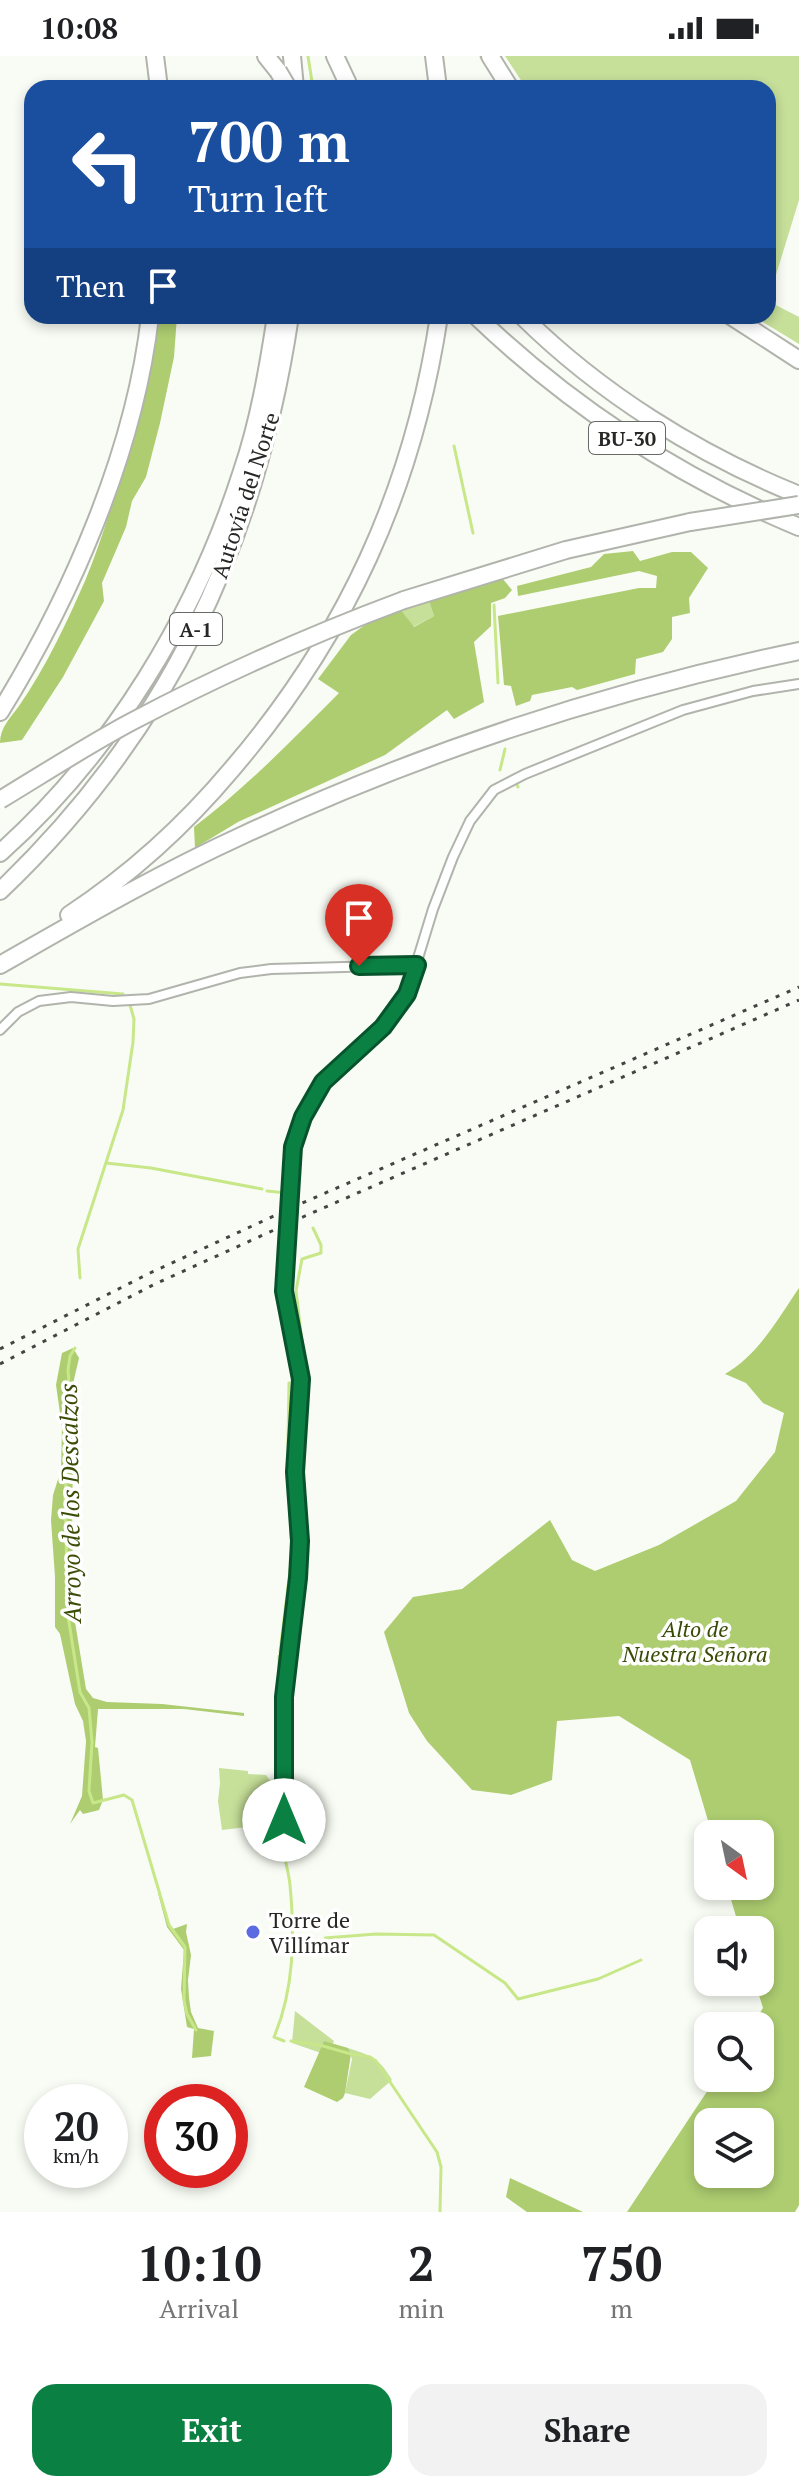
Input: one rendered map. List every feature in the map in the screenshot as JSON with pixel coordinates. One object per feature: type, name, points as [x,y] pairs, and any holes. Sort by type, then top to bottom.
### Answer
[{"type":"highway","points":[[155,56],[158,80]]},
{"type":"highway","points":[[292,56],[294,80]]},
{"type":"highway","points":[[335,56],[346,80]]},
{"type":"highway","points":[[434,56],[437,80]]},
{"type":"highway","points":[[490,56],[505,80]]},
{"type":"highway","points":[[0,712],[47,630],[91,534],[131,409],[148,324]]},
{"type":"highway","name":"Autovía del Norte","points":[[0,853],[56,796],[102,742],[173,633],[207,562],[243,469],[264,384],[275,324]]},
{"type":"highway","name":"Autovía del Norte","points":[[0,891],[69,820],[121,755],[159,698],[200,621],[234,541],[257,471],[277,393],[289,324]]},
{"type":"highway","points":[[0,958],[84,905],[157,847],[213,791],[297,686],[347,604],[384,526],[414,440],[438,324]]},
{"type":"highway","name":"BU-30","points":[[485,324],[555,385],[636,443],[739,501],[799,527]]},
{"type":"highway","name":"BU-30","points":[[531,324],[563,353],[659,424],[730,464],[799,495]]},
{"type":"highway","points":[[743,324],[799,360]]},
{"type":"highway","points":[[0,800],[129,723],[214,680],[310,636],[404,600],[566,550],[690,522],[799,505]]},
{"type":"highway","points":[[0,965],[237,838],[391,772],[585,705],[799,651]]},
{"type":"street","points":[[284,1820],[284,1697],[300,1541],[295,1472],[301,1379],[284,1291],[293,1147],[303,1117],[323,1082],[376,1035],[407,994],[433,909],[459,843],[476,811],[494,790],[525,774],[683,710],[753,691],[799,684]]},
{"type":"street","points":[[0,1030],[18,1012],[39,1001],[71,997],[113,1001],[149,999],[240,973],[271,969],[417,965]]},
{"type":"green space","points":[[505,56],[799,56],[799,200],[776,275],[776,80],[521,80]]},
{"type":"green space","points":[[776,305],[799,317],[799,344],[766,324],[776,324]]},
{"type":"green space","points":[[157,324],[176,324],[174,357],[146,477],[132,501],[126,527],[102,583],[104,601],[63,677],[22,740],[0,743],[6,723],[29,691],[55,645],[95,555],[144,398]]},
{"type":"green space","points":[[633,551],[640,561],[672,552],[691,552],[708,568],[689,598],[690,613],[672,617],[672,639],[663,652],[636,659],[635,674],[577,690],[572,687],[532,695],[530,701],[516,706],[511,686],[504,685],[498,616],[639,588],[656,588],[657,576],[639,571],[518,596],[517,586],[591,567],[604,554]]},
{"type":"green space","points":[[502,578],[512,590],[505,598],[491,603],[491,626],[474,642],[484,702],[454,719],[447,710],[385,755],[238,822],[195,848],[194,827],[251,779],[339,693],[318,679],[351,635],[369,622],[401,610],[414,627],[434,616],[429,601]]},
{"type":"green space","points":[[429,601],[434,616],[413,627],[401,610]]},
{"type":"green space","name":"Alto de Nuestra Señora","points":[[799,1288],[799,2205],[795,2212],[627,2212],[694,2111],[694,2188],[774,2188],[774,2108],[696,2108],[707,2092],[774,2092],[774,2012],[760,2012],[763,2008],[759,1996],[774,1996],[774,1916],[736,1916],[731,1900],[774,1900],[774,1820],[708,1820],[690,1760],[619,1716],[557,1721],[552,1780],[511,1795],[472,1790],[427,1741],[409,1713],[384,1632],[413,1597],[462,1589],[550,1520],[572,1560],[595,1571],[659,1545],[736,1501],[775,1452],[784,1413],[763,1403],[746,1383],[725,1374],[748,1357]]},
{"type":"green space","points":[[73,1348],[79,1358],[72,1388],[77,1435],[72,1493],[73,1583],[75,1622],[86,1689],[93,1698],[107,1702],[162,1704],[244,1713],[244,1716],[184,1709],[98,1709],[95,1747],[98,1748],[103,1800],[99,1810],[83,1814],[80,1810],[70,1824],[82,1796],[86,1741],[60,1634],[55,1627],[51,1520],[53,1495],[61,1470],[62,1427],[56,1385],[62,1353]]},
{"type":"green space","points":[[219,1768],[266,1775],[274,1786],[271,1798],[276,1799],[274,1819],[222,1830],[218,1801]]},
{"type":"green space","points":[[158,1893],[169,1925],[173,1929],[187,1924],[191,1955],[188,1980],[191,2012],[198,2028],[214,2031],[211,2056],[192,2058],[194,2029],[187,2027],[181,1989],[184,1950],[167,1927]]},
{"type":"green space","points":[[295,2011],[334,2041],[333,2044],[324,2042],[321,2053],[292,2043]]},
{"type":"green space","points":[[324,2041],[348,2048],[351,2054],[345,2093],[337,2102],[304,2087]]},
{"type":"green space","points":[[348,2048],[374,2059],[392,2080],[370,2099],[345,2093],[352,2059]]},
{"type":"green space","points":[[510,2178],[583,2212],[527,2212],[506,2197]]},
{"type":"waterway","points":[[308,56],[312,80]]},
{"type":"waterway","points":[[454,446],[473,533]]},
{"type":"waterway","points":[[494,605],[498,683]]},
{"type":"waterway","points":[[500,770],[505,749]]},
{"type":"waterway","points":[[0,984],[123,994]]},
{"type":"waterway","points":[[80,1278],[78,1249],[123,1110],[133,1042],[134,1019],[130,1005]]},
{"type":"waterway","points":[[106,1163],[151,1168],[262,1189]]},
{"type":"waterway","points":[[267,1191],[296,1194]]},
{"type":"waterway","points":[[304,1359],[296,1291],[302,1259],[321,1253],[321,1245],[313,1228]]},
{"type":"waterway","name":"Arroyo de los Descalzos","points":[[75,1348],[68,1370],[71,1411],[65,1496],[68,1616],[80,1692],[89,1708],[92,1742],[89,1791],[93,1803],[124,1795],[132,1800],[169,1925],[185,1947],[184,2000],[187,2014],[196,2030]]},
{"type":"waterway","points":[[280,1652],[292,1554],[289,1383]]},
{"type":"waterway","points":[[279,1656],[280,1728]]},
{"type":"waterway","points":[[275,1819],[281,1775]]},
{"type":"waterway","points":[[276,1825],[289,1878],[292,1924],[286,2001],[274,2037],[284,2041]]},
{"type":"waterway","points":[[325,1938],[376,1934],[434,1935],[505,1983],[518,1999],[598,1979],[641,1960]]},
{"type":"waterway","points":[[291,2041],[304,2043]]},
{"type":"waterway","points":[[306,2043],[323,2046]]},
{"type":"waterway","points":[[323,2046],[351,2054]]},
{"type":"waterway","points":[[352,2054],[376,2061],[437,2152],[441,2167],[440,2212]]},
{"type":"railway","points":[[0,1349],[150,1273],[300,1204],[799,987]]},
{"type":"railway","points":[[0,1364],[155,1284],[799,1000]]},
{"type":"place","name":"Torre de Villímar","points":[[253,1932]]},
{"type":"route","points":[[284,1820],[284,1697],[300,1541],[295,1472],[301,1379],[284,1291],[293,1147],[303,1117],[323,1082],[383,1027],[407,994],[417,965],[359,966]]}]
